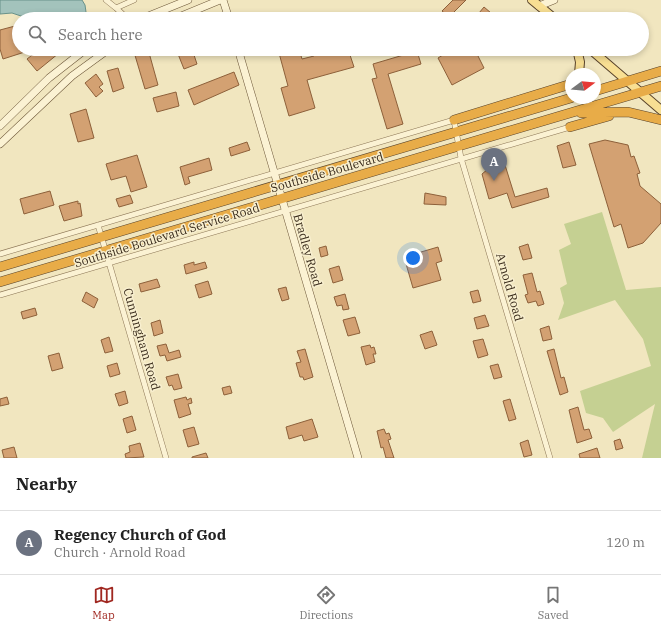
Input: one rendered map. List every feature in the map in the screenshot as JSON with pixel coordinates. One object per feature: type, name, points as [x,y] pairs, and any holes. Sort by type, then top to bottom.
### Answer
[{"type":"highway","points":[[601,88],[661,71]]},
{"type":"highway","points":[[454,120],[565,86]]},
{"type":"highway","name":"Southside Boulevard","points":[[0,282],[661,86]]},
{"type":"highway","name":"Southside Boulevard","points":[[0,268],[565,100]]},
{"type":"highway","points":[[565,114],[628,112],[661,120]]},
{"type":"highway","points":[[570,127],[600,117],[628,112]]},
{"type":"main road","points":[[532,0],[546,12]]},
{"type":"main road","points":[[579,56],[580,68]]},
{"type":"main road","points":[[598,56],[661,110]]},
{"type":"street","points":[[106,0],[120,12]]},
{"type":"street","points":[[116,8],[134,0]]},
{"type":"street","points":[[158,12],[188,0]]},
{"type":"street","points":[[192,12],[222,0],[226,12]]},
{"type":"street","points":[[539,6],[554,0]]},
{"type":"street","points":[[0,126],[49,78],[77,56]]},
{"type":"street","points":[[0,144],[72,76],[99,56]]},
{"type":"street","name":"Bradley Road","points":[[240,56],[358,458]]},
{"type":"street","points":[[0,254],[454,120]]},
{"type":"street","name":"Arnold Road","points":[[454,120],[462,158],[550,458]]},
{"type":"street","name":"Southside Boulevard Service Road","points":[[0,295],[570,127]]},
{"type":"street","name":"Cunningham Road","points":[[98,225],[166,458]]},
{"type":"green space","points":[[602,212],[626,290],[661,287],[661,458],[642,458],[655,404],[613,432],[603,418],[586,413],[580,391],[651,366],[643,339],[615,300],[558,320],[564,303],[560,288],[567,284],[559,250],[571,244],[564,224]]},
{"type":"water","points":[[0,0],[82,0],[85,5],[86,12],[12,12],[0,14]]},
{"type":"building","points":[[453,0],[466,0],[454,12],[442,11]]},
{"type":"building","points":[[484,7],[490,12],[480,12]]},
{"type":"building","points":[[12,27],[12,56],[3,59],[0,49],[0,30]]},
{"type":"building","points":[[31,56],[55,56],[37,71],[27,59]]},
{"type":"building","points":[[135,56],[150,56],[158,85],[145,89]]},
{"type":"building","points":[[179,56],[194,56],[197,64],[184,69]]},
{"type":"building","points":[[280,56],[301,56],[302,59],[314,56],[350,56],[354,67],[307,80],[315,108],[289,116],[281,88],[288,86]]},
{"type":"building","points":[[400,56],[419,56],[421,64],[388,74],[403,124],[387,129],[372,79],[377,78],[373,64]]},
{"type":"building","points":[[441,56],[478,56],[484,68],[452,85],[438,58]]},
{"type":"building","points":[[118,68],[124,88],[113,92],[107,71]]},
{"type":"building","points":[[234,72],[239,85],[194,105],[188,90]]},
{"type":"building","points":[[96,74],[103,84],[99,87],[103,91],[96,97],[85,83]]},
{"type":"building","points":[[176,92],[179,106],[157,112],[153,98]]},
{"type":"building","points":[[86,109],[94,138],[78,142],[70,114]]},
{"type":"building","points":[[605,140],[628,145],[631,157],[634,156],[640,173],[637,174],[640,186],[661,204],[661,223],[643,243],[628,248],[621,224],[614,227],[589,144]]},
{"type":"building","points":[[247,142],[250,150],[231,156],[229,148]]},
{"type":"building","points":[[569,142],[576,165],[563,168],[557,146]]},
{"type":"building","points":[[137,155],[147,187],[131,192],[126,176],[111,180],[106,164]]},
{"type":"building","points":[[209,158],[212,170],[188,177],[190,183],[185,185],[180,167]]},
{"type":"building","points":[[494,164],[495,166],[505,165],[515,197],[547,188],[549,197],[512,208],[507,193],[489,199],[482,174]]},
{"type":"building","points":[[50,191],[54,205],[24,214],[20,199]]},
{"type":"building","points":[[425,193],[446,197],[446,205],[424,204]]},
{"type":"building","points":[[130,195],[133,203],[119,207],[116,199]]},
{"type":"building","points":[[78,201],[78,204],[80,203],[82,216],[64,221],[59,206]]},
{"type":"building","points":[[528,244],[532,258],[523,260],[519,247]]},
{"type":"building","points":[[326,246],[328,255],[321,257],[319,248]]},
{"type":"building","points":[[438,247],[442,261],[436,263],[441,280],[413,288],[404,257]]},
{"type":"building","points":[[194,262],[194,265],[205,262],[207,268],[186,274],[184,265]]},
{"type":"building","points":[[339,266],[343,280],[333,283],[329,269]]},
{"type":"building","points":[[532,273],[537,292],[540,291],[544,304],[538,306],[536,301],[528,303],[525,295],[528,294],[523,275]]},
{"type":"building","points":[[157,279],[160,287],[141,292],[139,284]]},
{"type":"building","points":[[208,281],[212,294],[199,298],[195,285]]},
{"type":"building","points":[[286,287],[289,299],[282,301],[278,289]]},
{"type":"building","points":[[478,290],[481,301],[473,303],[470,292]]},
{"type":"building","points":[[86,292],[98,299],[94,308],[82,301]]},
{"type":"building","points":[[345,294],[349,309],[343,310],[342,305],[337,306],[334,297]]},
{"type":"building","points":[[35,308],[37,315],[23,319],[21,312]]},
{"type":"building","points":[[485,315],[489,326],[477,329],[474,318]]},
{"type":"building","points":[[355,317],[360,333],[348,336],[343,320]]},
{"type":"building","points":[[160,320],[163,333],[154,336],[151,323]]},
{"type":"building","points":[[549,326],[552,339],[543,341],[540,329]]},
{"type":"building","points":[[432,331],[437,345],[425,349],[420,335]]},
{"type":"building","points":[[109,337],[113,351],[105,353],[101,340]]},
{"type":"building","points":[[483,339],[488,355],[478,358],[473,341]]},
{"type":"building","points":[[166,344],[169,353],[179,350],[181,357],[167,361],[165,355],[160,356],[157,346]]},
{"type":"building","points":[[370,345],[371,348],[374,347],[376,354],[373,354],[375,362],[366,365],[361,347]]},
{"type":"building","points":[[305,349],[313,377],[304,380],[303,377],[300,377],[296,363],[301,362],[297,351]]},
{"type":"building","points":[[554,349],[561,378],[564,377],[568,392],[560,395],[547,351]]},
{"type":"building","points":[[59,353],[63,368],[52,371],[48,356]]},
{"type":"building","points":[[117,363],[120,374],[110,377],[107,366]]},
{"type":"building","points":[[498,364],[502,377],[494,379],[490,366]]},
{"type":"building","points":[[178,374],[182,388],[174,390],[172,385],[169,386],[166,377]]},
{"type":"building","points":[[230,386],[232,393],[224,395],[222,388]]},
{"type":"building","points":[[125,391],[128,403],[119,406],[115,394]]},
{"type":"building","points":[[7,397],[9,404],[0,406],[0,399]]},
{"type":"building","points":[[186,397],[187,400],[191,398],[192,403],[188,404],[191,414],[179,418],[174,400]]},
{"type":"building","points":[[510,399],[516,419],[509,421],[503,401]]},
{"type":"building","points":[[578,407],[584,430],[589,429],[592,438],[577,443],[569,410]]},
{"type":"building","points":[[132,416],[136,430],[127,433],[123,419]]},
{"type":"building","points":[[312,419],[318,437],[304,441],[302,435],[289,439],[286,427]]},
{"type":"building","points":[[194,427],[199,444],[188,447],[183,430]]},
{"type":"building","points":[[384,429],[386,434],[389,433],[391,439],[388,440],[394,458],[386,458],[383,447],[381,448],[377,431]]},
{"type":"building","points":[[620,439],[623,448],[616,450],[614,441]]},
{"type":"building","points":[[528,440],[532,455],[524,457],[520,443]]},
{"type":"building","points":[[140,443],[144,457],[126,458],[125,454],[130,452],[129,446]]},
{"type":"building","points":[[14,447],[17,458],[4,458],[2,450]]},
{"type":"building","points":[[597,448],[600,458],[580,458],[579,454]]},
{"type":"building","points":[[206,453],[208,458],[192,458],[192,457]]},
{"type":"place","name":"Regency Church of God","points":[[494,181]]}]
